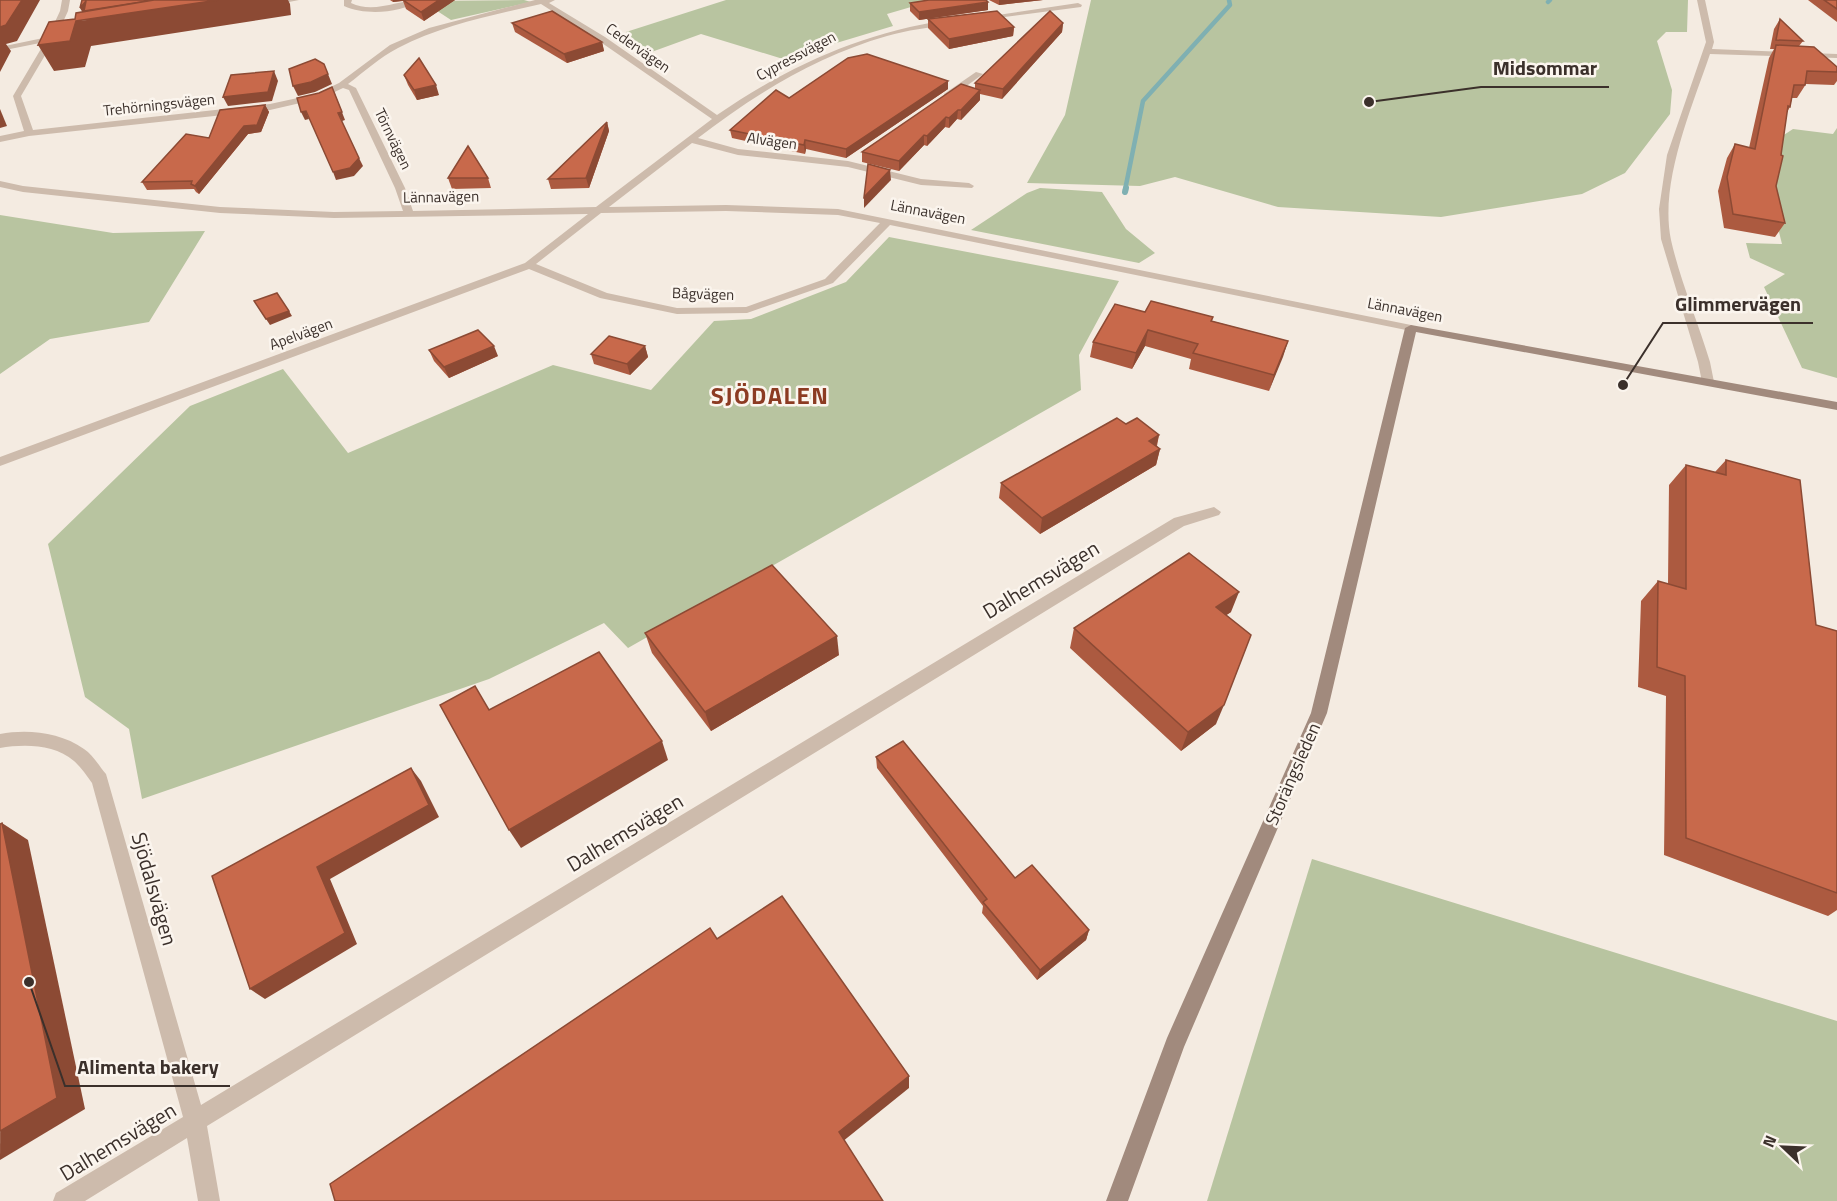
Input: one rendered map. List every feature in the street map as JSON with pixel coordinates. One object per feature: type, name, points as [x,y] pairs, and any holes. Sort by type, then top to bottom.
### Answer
[{"type":"main road","name":"Lännavägen","points":[[1411,328],[1837,406]]},
{"type":"main road","name":"Storängsleden","points":[[1117,1201],[1174,1045],[1319,713],[1411,328]]},
{"type":"street","points":[[29,133],[17,96],[24,79],[64,12],[66,0]]},
{"type":"street","points":[[257,6],[295,0]]},
{"type":"street","points":[[348,0],[347,4],[355,9],[377,10],[417,0]]},
{"type":"street","points":[[1701,0],[1710,42],[1672,154],[1664,209],[1665,239],[1704,362],[1708,382]]},
{"type":"street","name":"Trehörningsvägen","points":[[0,139],[29,133],[270,107],[319,96],[342,85],[393,47],[432,30],[485,14],[544,1]]},
{"type":"street","name":"Cedervägen","points":[[544,1],[717,119]]},
{"type":"street","name":"Cypressvägen","points":[[598,211],[693,140],[717,119],[776,82],[830,53],[896,30],[1078,5]]},
{"type":"street","points":[[0,49],[70,35]]},
{"type":"street","points":[[1707,51],[1837,56]]},
{"type":"street","points":[[941,100],[979,74]]},
{"type":"street","name":"Törnvägen","points":[[342,85],[352,88],[400,188],[409,215]]},
{"type":"street","name":"Alvägen","points":[[693,140],[738,152],[775,158],[848,164],[921,182],[969,186]]},
{"type":"street","points":[[848,164],[857,158]]},
{"type":"street","name":"Lännavägen","points":[[0,184],[23,189],[220,210],[334,215],[726,208],[838,212],[1411,328]]},
{"type":"street","name":"Apelvägen","points":[[0,462],[530,265],[598,211]]},
{"type":"street","name":"Bågvägen","points":[[530,265],[604,296],[676,311],[747,310],[829,281],[888,221]]},
{"type":"street","name":"Dalhemsvägen","points":[[64,1201],[1179,522],[1214,512]]},
{"type":"street","name":"Sjödalsvägen","points":[[0,741],[14,738],[48,741],[79,754],[100,779],[195,1122],[209,1201]]},
{"type":"green space","points":[[524,0],[531,2],[451,20],[422,1]]},
{"type":"green space","points":[[726,0],[935,0],[887,14],[893,26],[833,44],[796,63],[701,34],[646,54],[626,32]]},
{"type":"green space","points":[[1091,0],[1688,0],[1687,32],[1666,32],[1657,41],[1672,90],[1670,114],[1625,173],[1582,194],[1441,217],[1278,207],[1175,177],[1140,186],[1027,183],[1065,115]]},
{"type":"green space","points":[[1837,128],[1837,378],[1802,368],[1764,287],[1785,274],[1750,258],[1746,243],[1782,244],[1771,200],[1751,156],[1793,129],[1833,134]]},
{"type":"green space","points":[[1040,188],[1102,192],[1126,229],[1155,253],[1139,263],[971,230],[1027,193]]},
{"type":"green space","points":[[0,215],[113,233],[205,231],[149,322],[50,339],[0,374]]},
{"type":"green space","points":[[889,237],[1119,281],[1079,355],[1081,390],[628,648],[604,623],[489,679],[142,799],[129,729],[85,697],[48,544],[190,406],[283,369],[348,453],[553,365],[651,390],[714,321],[751,319],[846,282]]},
{"type":"green space","points":[[1312,859],[1837,1021],[1837,1201],[1207,1201]]},
{"type":"building","points":[[0,0],[22,0],[6,25],[0,27]]},
{"type":"building","points":[[82,0],[154,0],[84,11],[86,1],[80,8]]},
{"type":"building","points":[[154,0],[218,0],[76,21],[70,41],[38,45],[49,22],[75,19],[76,13]]},
{"type":"building","points":[[403,0],[439,0],[421,12]]},
{"type":"building","points":[[929,0],[986,0],[988,2],[919,12],[910,3]]},
{"type":"building","points":[[1824,0],[1837,0],[1837,9]]},
{"type":"building","points":[[552,11],[602,42],[564,54],[512,23]]},
{"type":"building","points":[[997,11],[1014,27],[949,39],[928,19]]},
{"type":"building","points":[[1050,11],[1063,23],[1003,89],[975,83]]},
{"type":"building","points":[[1780,19],[1803,41],[1776,40]]},
{"type":"building","points":[[1776,45],[1814,47],[1837,67],[1837,72],[1807,71],[1805,85],[1794,85],[1790,107],[1788,106],[1781,155],[1783,156],[1776,186],[1785,223],[1733,214],[1727,177],[1735,144],[1755,149]]},
{"type":"building","points":[[867,54],[948,81],[846,149],[805,140],[804,145],[730,130],[776,90],[789,98],[848,58]]},
{"type":"building","points":[[419,58],[436,85],[414,90],[404,75]]},
{"type":"building","points":[[315,59],[324,64],[328,74],[311,82],[293,86],[289,69]]},
{"type":"building","points":[[274,71],[268,92],[223,97],[231,75]]},
{"type":"building","points":[[961,84],[980,90],[961,110],[949,118],[946,117],[927,136],[924,135],[899,161],[862,152]]},
{"type":"building","points":[[332,87],[342,112],[338,113],[359,158],[350,168],[333,172],[306,111],[301,112],[297,98],[319,93]]},
{"type":"building","points":[[265,105],[257,125],[244,126],[195,186],[191,184],[192,181],[142,182],[186,134],[209,138],[220,110]]},
{"type":"building","points":[[607,122],[586,178],[548,179]]},
{"type":"building","points":[[468,146],[488,178],[448,178]]},
{"type":"building","points":[[868,164],[890,170],[864,197]]},
{"type":"building","points":[[277,293],[289,311],[266,319],[254,301]]},
{"type":"building","points":[[1151,301],[1213,317],[1211,321],[1288,341],[1274,375],[1193,353],[1198,344],[1148,330],[1136,353],[1093,342],[1115,304],[1145,312]]},
{"type":"building","points":[[478,330],[494,346],[444,367],[429,350]]},
{"type":"building","points":[[609,336],[645,346],[627,364],[591,354]]},
{"type":"building","points":[[1117,418],[1126,424],[1137,418],[1159,435],[1149,441],[1160,449],[1042,518],[1001,483]]},
{"type":"building","points":[[1726,460],[1800,480],[1816,625],[1837,631],[1837,893],[1686,838],[1685,676],[1657,667],[1658,581],[1686,589],[1686,465],[1726,475]]},
{"type":"building","points":[[1189,553],[1239,592],[1216,607],[1251,635],[1224,705],[1188,732],[1074,628]]},
{"type":"building","points":[[772,565],[837,636],[705,712],[645,633]]},
{"type":"building","points":[[599,652],[662,741],[509,830],[440,705],[475,686],[489,710]]},
{"type":"building","points":[[903,741],[1015,878],[1032,865],[1089,930],[1040,970],[983,902],[987,899],[876,757]]},
{"type":"building","points":[[411,768],[429,805],[317,867],[345,933],[250,989],[212,876]]},
{"type":"building","points":[[2,823],[57,1098],[0,1131],[0,824]]},
{"type":"building","points":[[782,896],[909,1076],[839,1132],[883,1201],[335,1201],[330,1184],[710,928],[717,939]]},
{"type":"waterway","points":[[1125,190],[1143,101],[1230,5],[1229,0]]},
{"type":"waterway","points":[[1125,192],[1126,188]]},
{"type":"place","name":"Midsommar","points":[[1369,102]]},
{"type":"place","name":"Glimmervägen","points":[[1623,385]]},
{"type":"place","name":"Alimenta bakery","points":[[29,982]]},
{"type":"district","name":"SJÖDALEN","points":[[770,396]]}]
